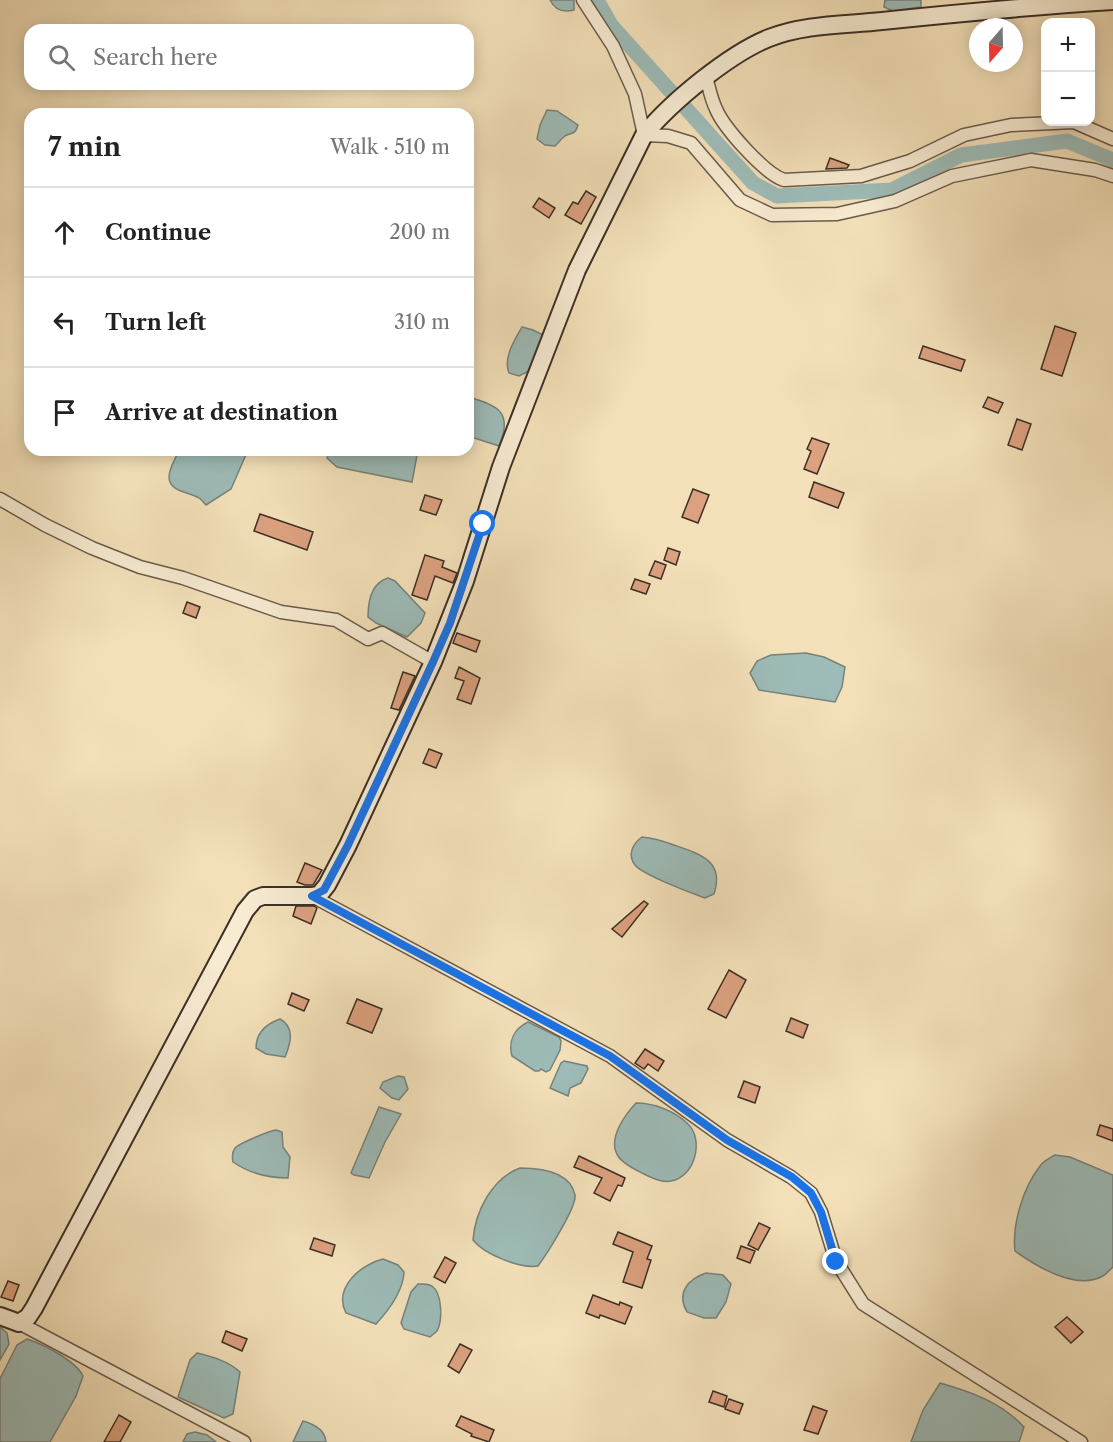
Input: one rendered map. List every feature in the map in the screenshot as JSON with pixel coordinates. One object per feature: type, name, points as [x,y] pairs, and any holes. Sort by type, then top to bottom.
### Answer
[{"type":"main road","points":[[0,1316],[19,1323],[28,1317],[34,1308],[245,911],[255,899],[263,896],[312,896],[324,890],[348,845],[433,662],[465,581],[501,467],[578,270],[649,129],[704,78],[770,38],[807,28],[1023,3],[1113,1]]},
{"type":"street","points":[[583,0],[613,46],[649,129],[691,143],[740,200],[772,215],[837,214],[895,201],[952,176],[1031,160],[1095,170],[1113,176]]},
{"type":"street","points":[[704,78],[716,110],[727,128],[764,168],[774,177],[784,180],[861,176],[910,161],[964,135],[1011,125],[1074,122],[1113,139]]},
{"type":"street","points":[[1,503],[83,544],[140,567],[183,578],[281,612],[336,620],[369,639],[382,633],[433,662]]},
{"type":"street","points":[[312,896],[610,1056],[727,1140],[792,1177],[811,1193],[821,1212],[836,1262],[863,1304],[1081,1442]]},
{"type":"street","points":[[19,1323],[244,1442]]},
{"type":"water","points":[[550,0],[574,0],[574,10],[560,10]]},
{"type":"water","points":[[885,0],[921,0],[921,7],[893,11],[884,7]]},
{"type":"water","points":[[547,110],[557,111],[578,125],[575,132],[565,136],[555,146],[545,145],[537,139]]},
{"type":"water","points":[[522,327],[543,335],[544,344],[531,370],[519,376],[509,373],[507,361]]},
{"type":"water","points":[[474,399],[495,407],[504,418],[503,435],[499,446],[474,438]]},
{"type":"water","points":[[176,456],[245,456],[231,489],[206,505],[200,498],[172,486],[169,477]]},
{"type":"water","points":[[328,456],[417,456],[412,482],[337,467],[327,458]]},
{"type":"water","points":[[388,578],[395,581],[425,613],[421,623],[407,637],[368,617],[374,588],[382,580]]},
{"type":"water","points":[[806,653],[824,657],[845,667],[842,687],[835,702],[759,690],[750,673],[757,661],[771,655]]},
{"type":"water","points":[[642,837],[684,848],[708,861],[716,874],[717,883],[714,894],[705,898],[640,869],[635,865],[631,853]]},
{"type":"water","points":[[280,1019],[285,1022],[290,1031],[290,1041],[285,1057],[266,1054],[256,1048],[256,1042],[263,1029]]},
{"type":"water","points":[[528,1022],[559,1037],[561,1041],[560,1050],[550,1070],[546,1072],[541,1069],[535,1071],[512,1056],[513,1036]]},
{"type":"water","points":[[564,1061],[587,1066],[588,1069],[581,1083],[570,1088],[568,1096],[550,1088]]},
{"type":"water","points":[[398,1076],[404,1077],[408,1089],[399,1100],[392,1098],[380,1088],[383,1082]]},
{"type":"water","points":[[636,1103],[650,1104],[670,1111],[687,1123],[692,1130],[695,1138],[695,1156],[686,1172],[679,1178],[671,1181],[657,1180],[623,1162],[618,1156],[615,1149],[616,1135],[627,1114]]},
{"type":"water","points":[[379,1107],[401,1114],[369,1178],[354,1175],[351,1173]]},
{"type":"water","points":[[276,1130],[282,1132],[283,1147],[290,1157],[288,1178],[259,1174],[233,1162],[232,1156],[235,1148]]},
{"type":"water","points":[[1055,1155],[1070,1157],[1113,1175],[1113,1267],[1103,1276],[1092,1280],[1081,1281],[1057,1275],[1015,1251],[1017,1218],[1028,1185],[1041,1164]]},
{"type":"water","points":[[520,1168],[553,1172],[567,1181],[575,1195],[566,1220],[538,1266],[512,1263],[485,1250],[473,1240],[477,1218],[487,1197],[501,1180]]},
{"type":"water","points":[[383,1259],[398,1265],[404,1272],[401,1286],[390,1306],[376,1324],[346,1313],[343,1295],[351,1278],[366,1266]]},
{"type":"water","points":[[706,1273],[723,1275],[731,1284],[726,1302],[716,1318],[704,1318],[687,1312],[684,1305],[683,1293],[689,1283]]},
{"type":"water","points":[[418,1284],[432,1286],[440,1300],[439,1326],[430,1337],[404,1329],[401,1323],[411,1292]]},
{"type":"water","points":[[0,1327],[7,1333],[9,1344],[0,1360]]},
{"type":"water","points":[[27,1339],[66,1359],[83,1376],[76,1396],[50,1442],[0,1442],[0,1379],[17,1345]]},
{"type":"water","points":[[197,1353],[225,1362],[240,1372],[233,1414],[224,1418],[178,1397],[190,1360]]},
{"type":"water","points":[[940,1383],[964,1390],[1006,1411],[1024,1427],[1019,1442],[911,1442],[923,1410]]},
{"type":"water","points":[[303,1421],[318,1428],[324,1434],[326,1442],[293,1442]]},
{"type":"water","points":[[195,1432],[207,1435],[216,1442],[183,1442],[187,1434]]},
{"type":"building","points":[[830,158],[849,165],[847,168],[826,169]]},
{"type":"building","points":[[586,191],[596,197],[581,224],[565,215],[573,202],[578,204]]},
{"type":"building","points":[[539,198],[555,208],[549,218],[533,207]]},
{"type":"building","points":[[1055,326],[1076,333],[1062,376],[1041,369]]},
{"type":"building","points":[[923,346],[965,360],[961,371],[919,358]]},
{"type":"building","points":[[988,397],[1003,403],[998,413],[983,407]]},
{"type":"building","points":[[1017,419],[1031,424],[1022,450],[1008,445]]},
{"type":"building","points":[[812,438],[829,444],[817,474],[804,469],[811,451],[807,449]]},
{"type":"building","points":[[814,482],[844,493],[838,508],[809,497]]},
{"type":"building","points":[[693,489],[709,495],[698,523],[682,517]]},
{"type":"building","points":[[425,495],[442,500],[436,515],[420,510]]},
{"type":"building","points":[[260,514],[313,532],[307,550],[254,531]]},
{"type":"building","points":[[668,548],[680,552],[676,565],[664,560]]},
{"type":"building","points":[[425,555],[444,561],[442,567],[457,573],[453,583],[435,576],[427,600],[412,595]]},
{"type":"building","points":[[655,561],[666,565],[661,579],[649,575]]},
{"type":"building","points":[[635,579],[650,584],[646,594],[631,589]]},
{"type":"building","points":[[187,602],[200,607],[196,618],[183,613]]},
{"type":"building","points":[[457,633],[480,641],[476,652],[453,643]]},
{"type":"building","points":[[459,667],[480,678],[471,704],[457,699],[464,681],[455,678]]},
{"type":"building","points":[[403,672],[415,676],[399,710],[391,708]]},
{"type":"building","points":[[429,749],[442,754],[436,768],[423,763]]},
{"type":"building","points":[[305,863],[322,870],[313,885],[297,882]]},
{"type":"building","points":[[644,901],[648,904],[622,937],[612,929]]},
{"type":"building","points":[[296,906],[317,908],[311,924],[293,916]]},
{"type":"building","points":[[729,970],[746,980],[726,1018],[708,1009]]},
{"type":"building","points":[[292,993],[309,1000],[304,1011],[288,1004]]},
{"type":"building","points":[[357,999],[382,1009],[372,1033],[347,1023]]},
{"type":"building","points":[[791,1018],[808,1025],[803,1038],[786,1031]]},
{"type":"building","points":[[645,1049],[664,1061],[658,1071],[648,1064],[644,1069],[635,1063]]},
{"type":"building","points":[[744,1081],[760,1087],[755,1103],[738,1097]]},
{"type":"building","points":[[1100,1125],[1113,1129],[1113,1141],[1097,1135]]},
{"type":"building","points":[[579,1156],[625,1178],[622,1186],[618,1185],[610,1201],[594,1193],[602,1178],[574,1167]]},
{"type":"building","points":[[759,1223],[770,1228],[758,1250],[748,1245]]},
{"type":"building","points":[[618,1232],[652,1246],[647,1259],[651,1260],[642,1288],[623,1282],[633,1252],[613,1244]]},
{"type":"building","points":[[314,1238],[335,1245],[332,1256],[310,1249]]},
{"type":"building","points":[[741,1246],[755,1251],[750,1263],[737,1258]]},
{"type":"building","points":[[445,1257],[456,1263],[445,1283],[434,1277]]},
{"type":"building","points":[[8,1281],[19,1285],[13,1301],[1,1297]]},
{"type":"building","points":[[593,1295],[619,1305],[620,1302],[632,1307],[625,1324],[600,1315],[599,1318],[586,1313]]},
{"type":"building","points":[[1067,1317],[1083,1332],[1071,1343],[1055,1327]]},
{"type":"building","points":[[226,1331],[247,1339],[242,1351],[222,1342]]},
{"type":"building","points":[[460,1344],[472,1350],[459,1373],[448,1366]]},
{"type":"building","points":[[713,1391],[727,1396],[724,1407],[709,1402]]},
{"type":"building","points":[[729,1399],[743,1404],[739,1414],[725,1409]]},
{"type":"building","points":[[813,1406],[827,1411],[818,1434],[804,1430]]},
{"type":"building","points":[[119,1415],[131,1422],[120,1442],[104,1442]]},
{"type":"building","points":[[461,1416],[494,1430],[489,1442],[471,1436],[472,1434],[456,1426]]},
{"type":"waterway","points":[[597,0],[611,25],[753,183],[777,196],[892,190],[961,155],[1067,141],[1113,160]]},
{"type":"route","points":[[483,524],[450,623],[433,662],[348,845],[324,890],[312,896],[610,1056],[727,1140],[792,1177],[811,1193],[821,1212],[836,1262]]}]
